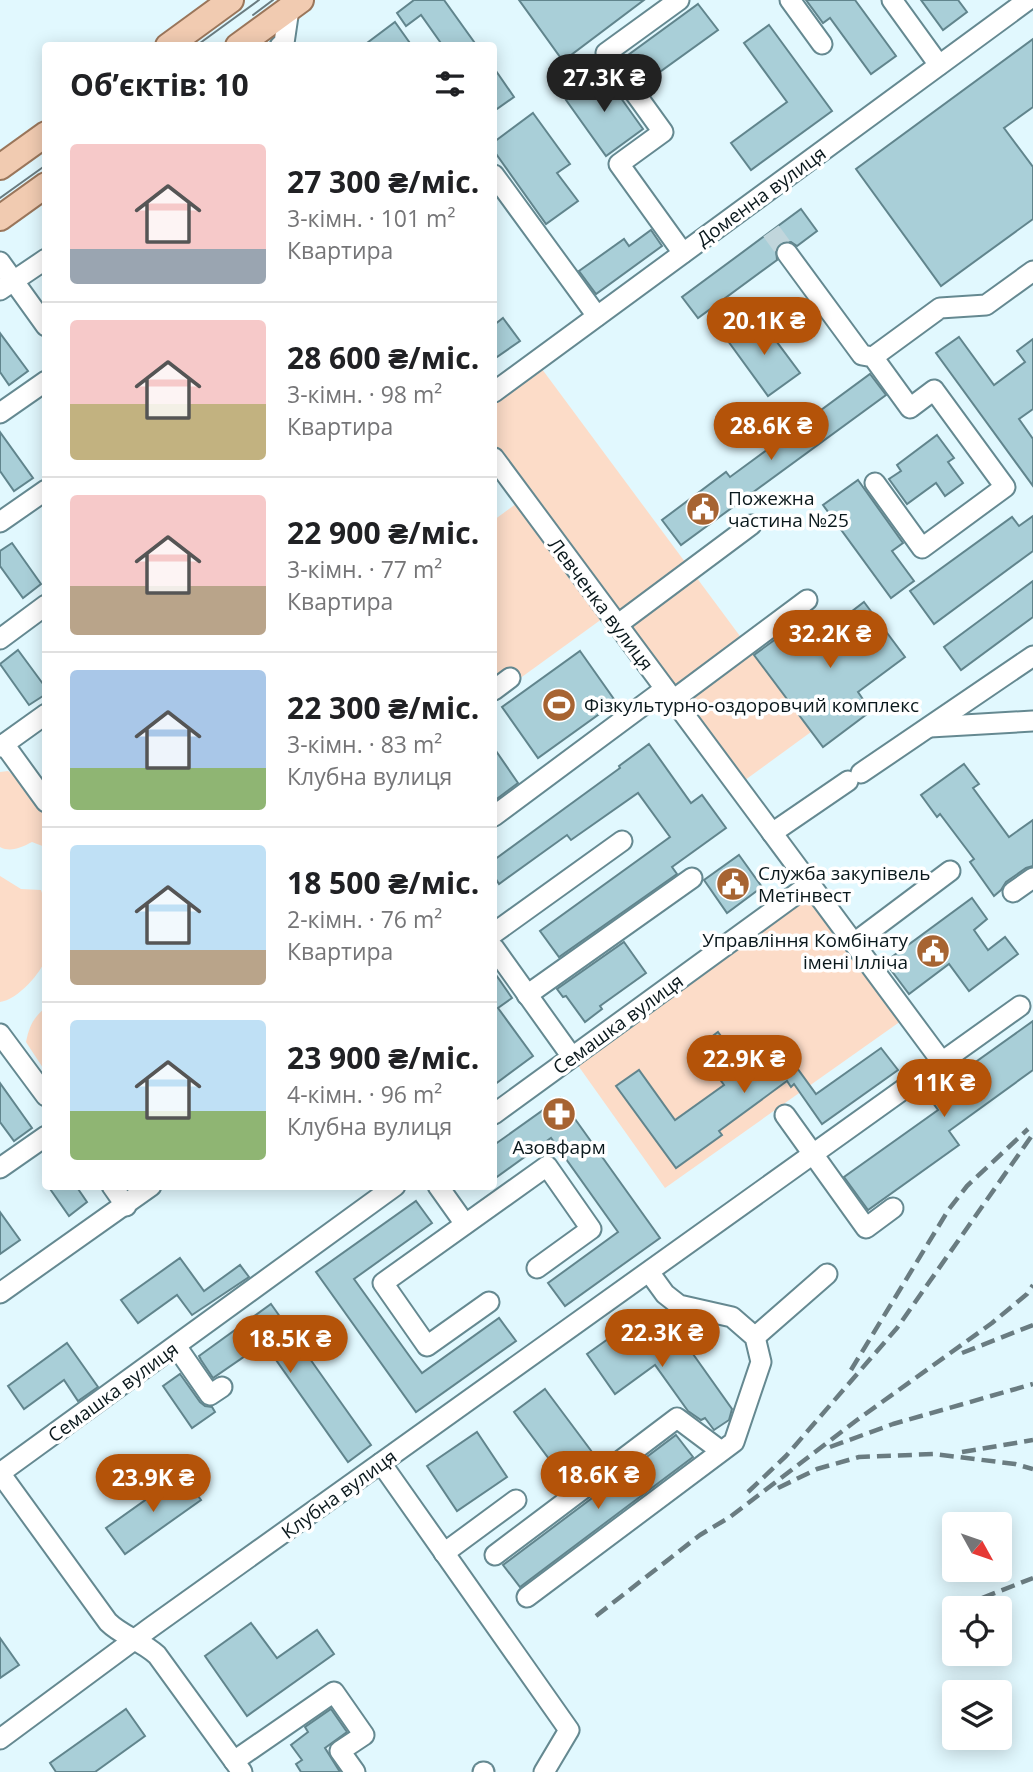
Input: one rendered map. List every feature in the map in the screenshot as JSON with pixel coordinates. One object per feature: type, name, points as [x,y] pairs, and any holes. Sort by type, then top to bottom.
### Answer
[{"type":"main road","points":[[179,42],[231,0]]},
{"type":"main road","points":[[243,42],[295,4]]},
{"type":"main road","points":[[0,167],[42,137]]},
{"type":"main road","points":[[0,218],[42,188]]},
{"type":"street","points":[[679,0],[606,53],[663,132],[619,164],[683,253]]},
{"type":"street","points":[[790,0],[821,44]]},
{"type":"street","points":[[892,0],[939,65]]},
{"type":"street","name":"Доменна вулиця","points":[[497,390],[1028,0]]},
{"type":"street","points":[[284,42],[295,4]]},
{"type":"street","points":[[497,179],[597,316]]},
{"type":"street","points":[[787,253],[862,355],[873,357],[910,408],[934,390],[1005,487],[922,548],[875,483]]},
{"type":"street","points":[[6,286],[42,261]]},
{"type":"street","points":[[0,262],[6,286],[42,323]]},
{"type":"street","points":[[873,357],[940,308],[986,305],[1033,271]]},
{"type":"street","points":[[0,414],[42,383]]},
{"type":"street","name":"Левченка вулиця","points":[[497,462],[942,1062]]},
{"type":"street","points":[[0,522],[42,492]]},
{"type":"street","points":[[617,625],[751,525]]},
{"type":"street","points":[[497,814],[807,600]]},
{"type":"street","points":[[0,639],[42,609]]},
{"type":"street","points":[[772,833],[1033,656]]},
{"type":"street","points":[[497,688],[510,678]]},
{"type":"street","points":[[976,695],[995,723]]},
{"type":"street","points":[[42,717],[2,745],[42,797]]},
{"type":"street","points":[[929,727],[1033,721]]},
{"type":"street","points":[[497,931],[622,841]]},
{"type":"street","points":[[854,943],[950,871]]},
{"type":"street","points":[[527,995],[692,878]]},
{"type":"street","points":[[1013,892],[1033,878]]},
{"type":"street","name":"Семашка вулиця","points":[[497,1112],[810,884]]},
{"type":"street","points":[[497,952],[572,1057]]},
{"type":"street","name":"Клубна вулиця","points":[[0,1739],[135,1639],[1020,1006]]},
{"type":"street","points":[[0,1034],[42,1091]]},
{"type":"street","points":[[785,1115],[866,1228],[892,1208]]},
{"type":"street","points":[[0,1168],[42,1139]]},
{"type":"street","points":[[489,1302],[428,1346],[383,1283],[547,1166],[592,1229],[537,1268]]},
{"type":"street","points":[[115,1190],[126,1206]]},
{"type":"street","points":[[0,1293],[147,1190]]},
{"type":"street","name":"Семашка вулиця","points":[[0,1473],[390,1190]]},
{"type":"street","points":[[441,1190],[465,1224]]},
{"type":"street","points":[[527,1597],[734,1442],[761,1362],[755,1337],[732,1317],[679,1306],[665,1294],[649,1272]]},
{"type":"street","points":[[755,1337],[827,1274]]},
{"type":"street","points":[[176,1346],[210,1395],[222,1387]]},
{"type":"street","points":[[495,1555],[677,1418],[721,1451]]},
{"type":"street","points":[[381,1463],[569,1730],[544,1772]]},
{"type":"street","points":[[0,1473],[108,1622],[146,1645],[167,1665],[238,1767],[334,1692],[364,1735],[340,1751],[355,1772]]},
{"type":"street","points":[[444,1553],[516,1500]]},
{"type":"shaded area","points":[[539,365],[811,732],[741,783],[497,454],[497,397]]},
{"type":"shaded area","points":[[520,501],[606,616],[497,695],[497,518]]},
{"type":"shaded area","points":[[8,771],[42,811],[42,846],[32,842],[12,849],[0,847],[0,772]]},
{"type":"shaded area","points":[[0,876],[21,889],[41,890],[42,966],[21,991],[0,1002]]},
{"type":"shaded area","points":[[803,888],[901,1021],[665,1188],[572,1057]]},
{"type":"shaded area","points":[[42,1011],[42,1066],[26,1042],[37,1015]]},
{"type":"building","points":[[414,0],[444,0],[474,42],[440,42],[421,15],[406,26],[397,13]]},
{"type":"building","points":[[519,0],[644,0],[563,61]]},
{"type":"building","points":[[806,0],[855,0],[896,56],[871,74],[830,18],[823,23]]},
{"type":"building","points":[[921,0],[958,0],[967,12],[943,30]]},
{"type":"building","points":[[698,4],[718,30],[643,84],[624,58]]},
{"type":"building","points":[[395,22],[409,42],[368,42]]},
{"type":"building","points":[[769,25],[832,111],[751,170],[731,143],[787,102],[744,43]]},
{"type":"building","points":[[1033,39],[1033,107],[1004,128],[1033,167],[1033,219],[941,286],[856,169]]},
{"type":"building","points":[[497,72],[514,97],[497,109]]},
{"type":"building","points":[[603,73],[643,129],[606,156],[566,100]]},
{"type":"building","points":[[533,113],[570,164],[557,173],[578,201],[546,224],[497,155],[497,140]]},
{"type":"building","points":[[801,209],[817,231],[797,246],[791,242],[780,243],[776,249],[777,260],[698,318],[682,297]]},
{"type":"building","points":[[651,230],[662,246],[596,294],[579,271],[624,239],[629,246]]},
{"type":"building","points":[[503,318],[520,341],[497,357],[497,323]]},
{"type":"building","points":[[759,318],[800,373],[768,396],[728,341]]},
{"type":"building","points":[[0,333],[28,371],[9,385],[0,372]]},
{"type":"building","points":[[959,337],[994,385],[1025,362],[1017,351],[1033,339],[1033,409],[1019,419],[1033,439],[1033,486],[936,353]]},
{"type":"building","points":[[870,374],[886,395],[681,545],[662,520],[726,472],[730,477]]},
{"type":"building","points":[[0,432],[33,478],[14,491],[0,471]]},
{"type":"building","points":[[937,435],[954,458],[948,462],[963,483],[945,496],[936,483],[907,504],[889,479],[901,471],[897,465]]},
{"type":"building","points":[[858,480],[903,543],[892,551],[914,581],[891,598],[823,505]]},
{"type":"building","points":[[1033,516],[1033,551],[934,624],[910,591],[1012,517],[1019,526]]},
{"type":"building","points":[[12,543],[41,584],[23,598],[0,566],[0,551]]},
{"type":"building","points":[[1033,581],[1033,617],[961,670],[944,647]]},
{"type":"building","points":[[864,602],[905,657],[858,692],[871,711],[823,747],[754,655],[803,619],[817,638]]},
{"type":"building","points":[[18,650],[42,683],[42,697],[29,705],[0,664]]},
{"type":"building","points":[[580,651],[616,702],[538,758],[502,707]]},
{"type":"building","points":[[649,744],[691,803],[702,795],[726,828],[672,867],[677,874],[559,957],[540,931],[670,837],[638,793],[571,840],[567,835],[499,884],[497,858],[620,768],[619,766]]},
{"type":"building","points":[[497,752],[518,783],[497,799]]},
{"type":"building","points":[[964,764],[979,784],[973,788],[1009,837],[1033,820],[1033,866],[1006,882],[994,896],[970,862],[974,859],[940,814],[937,817],[921,795]]},
{"type":"building","points":[[739,855],[762,887],[727,913],[704,880]]},
{"type":"building","points":[[972,898],[987,919],[974,930],[988,950],[1005,937],[1018,954],[969,991],[949,964],[909,994],[885,962]]},
{"type":"building","points":[[624,942],[646,973],[600,1006],[602,1009],[585,1022],[566,996],[563,997],[557,989]]},
{"type":"building","points":[[497,976],[512,998],[498,1008],[533,1056],[497,1083]]},
{"type":"building","points":[[1033,1021],[1033,1070],[949,1131],[959,1145],[868,1210],[844,1177],[938,1110],[928,1096]]},
{"type":"building","points":[[718,1032],[745,1069],[764,1055],[761,1050],[776,1039],[816,1094],[881,1048],[898,1070],[822,1124],[794,1084],[791,1087],[787,1081],[719,1131],[722,1135],[676,1168],[616,1086],[639,1070],[675,1120],[724,1085],[697,1048]]},
{"type":"building","points":[[0,1083],[32,1128],[14,1141],[0,1122]]},
{"type":"building","points":[[560,1098],[660,1238],[565,1306],[548,1283],[618,1232],[551,1138],[497,1177],[497,1143]]},
{"type":"building","points":[[51,1190],[79,1190],[87,1202],[69,1216]]},
{"type":"building","points":[[416,1201],[432,1223],[354,1279],[422,1373],[499,1318],[516,1341],[416,1412],[316,1272]]},
{"type":"building","points":[[0,1212],[20,1240],[0,1254]]},
{"type":"building","points":[[180,1258],[204,1291],[240,1265],[249,1277],[192,1315],[177,1295],[138,1323],[121,1300]]},
{"type":"building","points":[[271,1304],[371,1445],[348,1462],[264,1343],[213,1378],[199,1356]]},
{"type":"building","points":[[666,1316],[732,1409],[729,1420],[714,1430],[705,1418],[701,1420],[688,1411],[655,1365],[615,1394],[587,1354],[615,1334],[620,1340],[632,1331],[637,1337]]},
{"type":"building","points":[[67,1343],[98,1387],[78,1401],[64,1380],[24,1409],[8,1386]]},
{"type":"building","points":[[180,1374],[200,1402],[212,1407],[215,1412],[192,1428],[163,1386]]},
{"type":"building","points":[[545,1389],[598,1460],[567,1483],[514,1412]]},
{"type":"building","points":[[477,1432],[507,1477],[457,1511],[427,1466]]},
{"type":"building","points":[[676,1435],[693,1457],[520,1587],[503,1565]]},
{"type":"building","points":[[182,1474],[201,1500],[125,1554],[106,1528]]},
{"type":"building","points":[[251,1623],[277,1658],[317,1630],[334,1654],[247,1716],[205,1656]]},
{"type":"building","points":[[0,1638],[19,1665],[0,1678]]},
{"type":"building","points":[[126,1709],[145,1736],[95,1772],[56,1772],[50,1763]]},
{"type":"building","points":[[331,1709],[347,1732],[325,1748],[340,1772],[301,1772],[296,1764],[302,1760],[291,1745],[308,1732],[305,1727]]},
{"type":"tunnel","points":[[771,231],[787,253]]},
{"type":"tram line","points":[[201,42],[259,0]]},
{"type":"tram line","points":[[253,15],[273,0]]},
{"type":"tram line","points":[[0,198],[42,168]]},
{"type":"railway","points":[[851,1370],[949,1209],[967,1186],[1028,1129]]},
{"type":"railway","points":[[748,1492],[786,1456],[897,1328],[1033,1134]]},
{"type":"railway","points":[[596,1616],[700,1535],[730,1517],[857,1420],[992,1323],[1027,1294],[1033,1285]]},
{"type":"railway","points":[[962,1353],[1033,1325]]},
{"type":"railway","points":[[830,1447],[893,1424],[1033,1384]]},
{"type":"railway","points":[[962,1452],[1033,1440]]},
{"type":"railway","points":[[778,1488],[817,1469],[859,1457],[934,1454],[1015,1464],[1033,1469]]},
{"type":"railway","points":[[987,1596],[1033,1578]]},
{"type":"place","name":"Пожежна частина №25","points":[[703,509]]},
{"type":"place","name":"Фізкультурно-оздоровчий комплекс","points":[[559,705]]},
{"type":"place","name":"Служба закупівель Метінвест","points":[[733,884]]},
{"type":"place","name":"Управління Комбінату імені Ілліча","points":[[933,951]]},
{"type":"place","name":"Азовфарм","points":[[559,1114]]}]
